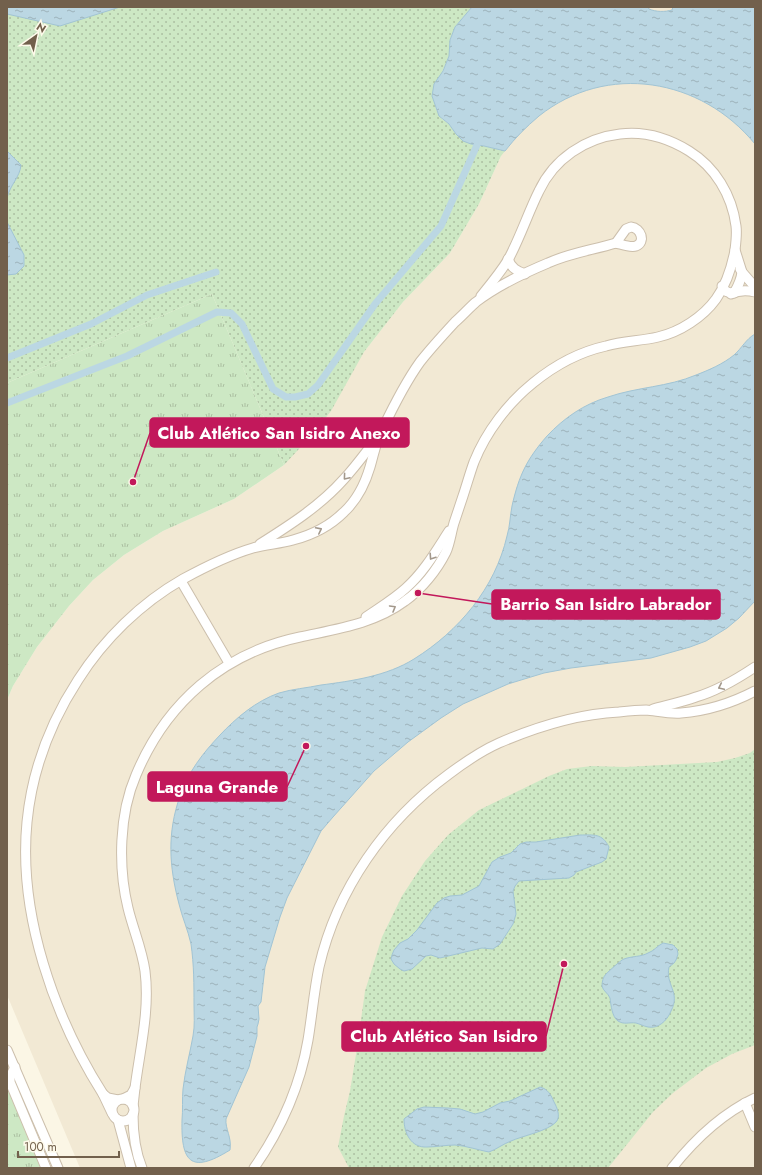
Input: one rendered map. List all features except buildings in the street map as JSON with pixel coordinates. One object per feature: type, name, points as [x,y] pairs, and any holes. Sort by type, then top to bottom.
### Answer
[{"type":"street","points":[[254,547],[294,540],[315,532],[336,519],[346,510],[364,484],[370,470],[379,436],[399,397],[421,361],[435,344],[476,302],[490,284],[508,259],[539,189],[557,165],[577,148],[601,138],[626,133],[652,135],[668,140],[703,161],[721,184],[729,198],[734,213],[736,227],[736,250],[742,272],[741,279],[734,293]]},
{"type":"street","points":[[476,302],[504,285],[550,262],[616,243]]},
{"type":"street","points":[[142,1168],[135,1144],[133,1110],[134,1088],[144,1032],[146,989],[141,953],[127,906],[122,857],[122,836],[126,810],[135,776],[164,723],[191,693],[208,677],[229,663],[258,649],[278,642],[327,632],[357,623],[406,588],[426,566],[453,525],[470,471],[488,434],[517,397],[552,369],[570,358],[608,345],[655,338],[674,332],[690,323],[712,304],[718,296],[736,250]]},
{"type":"street","points":[[508,259],[513,268],[518,272],[525,274]]},
{"type":"street","points":[[729,270],[737,268],[755,287]]},
{"type":"street","points":[[722,286],[728,293],[734,293]]},
{"type":"street","points":[[712,304],[740,291],[755,292]]},
{"type":"street","points":[[133,1110],[128,1120],[121,1121],[115,1116],[91,1075],[64,1022],[52,992],[41,956],[29,898],[26,868],[27,823],[37,771],[48,737],[69,693],[84,671],[98,652],[129,619],[181,581],[215,563],[254,547],[301,517],[345,479],[379,436]]},
{"type":"street","points":[[357,462],[362,461],[366,463],[370,470]]},
{"type":"street","points":[[287,527],[288,537],[294,540]]},
{"type":"street","points":[[181,581],[229,663]]},
{"type":"street","points":[[646,710],[696,698],[728,684],[755,667]]},
{"type":"street","points":[[254,1168],[276,1133],[287,1112],[297,1086],[308,1042],[319,967],[336,915],[359,870],[398,819],[414,803],[428,790],[464,763],[482,752],[517,735],[535,729],[593,714],[646,710],[680,713],[712,707],[743,698],[755,691]]},
{"type":"street","points":[[708,693],[706,699],[707,703],[712,707]]},
{"type":"street","points":[[7,1050],[58,1168]]},
{"type":"street","points":[[14,1067],[10,1077],[10,1082],[46,1168]]},
{"type":"street","points":[[132,1168],[112,1107],[120,1099],[131,1095],[134,1088]]},
{"type":"street","points":[[103,1094],[108,1098],[129,1101],[133,1110]]},
{"type":"street","points":[[672,1168],[703,1133],[723,1117],[755,1098]]},
{"type":"street","points":[[745,1103],[755,1128]]},
{"type":"shaded area","points":[[472,7],[755,7],[755,1168],[80,1168],[7,995],[7,700],[13,686],[37,647],[69,606],[93,580],[124,555],[163,531],[234,499],[284,465],[364,352],[403,302],[450,253],[479,204],[501,156]]},
{"type":"green space","points":[[7,7],[472,7],[455,27],[450,40],[449,56],[432,96],[436,109],[442,119],[449,124],[456,134],[471,144],[505,151],[501,156],[479,204],[450,253],[403,302],[364,352],[331,411],[311,436],[284,465],[212,294],[7,383]]},
{"type":"green space","points":[[212,294],[284,465],[234,499],[163,531],[124,555],[93,580],[69,606],[37,647],[13,686],[7,700],[7,383]]},
{"type":"green space","points":[[755,749],[755,1045],[732,1054],[706,1068],[673,1093],[653,1112],[608,1168],[349,1168],[338,1147],[350,1091],[365,991],[382,937],[402,896],[425,861],[448,835],[479,810],[549,776],[567,769],[592,766],[625,767],[717,762],[750,753]]},
{"type":"green space","points":[[7,1080],[44,1168],[7,1168]]},
{"type":"water","points":[[7,7],[120,7],[60,26],[7,14]]},
{"type":"water","points":[[472,7],[648,7],[652,10],[666,11],[672,10],[673,7],[755,7],[755,144],[733,122],[708,104],[681,92],[652,85],[623,84],[594,88],[566,99],[539,116],[505,151],[463,141],[449,124],[439,116],[432,96],[434,84],[443,71],[449,56],[450,40],[455,27]]},
{"type":"water","points":[[7,151],[21,165],[19,173],[7,198]]},
{"type":"water","points":[[7,222],[24,255],[24,266],[16,274],[7,275]]},
{"type":"water","points":[[755,334],[755,601],[727,628],[706,641],[690,647],[651,658],[571,668],[544,673],[508,684],[463,704],[408,742],[374,771],[321,831],[287,898],[265,967],[261,1002],[258,1006],[259,1019],[257,1036],[249,1067],[226,1119],[230,1150],[205,1162],[191,1160],[186,1154],[183,1146],[182,1120],[183,1089],[194,1028],[193,967],[191,944],[180,909],[173,876],[171,863],[171,836],[176,810],[183,787],[197,763],[233,722],[254,705],[271,696],[289,690],[381,674],[404,665],[430,648],[446,635],[473,606],[494,573],[508,532],[512,506],[521,476],[534,452],[554,429],[575,412],[599,400],[630,391],[675,382],[711,369],[734,355],[749,338]]},
{"type":"water","points":[[580,835],[597,836],[603,839],[609,847],[606,859],[576,872],[569,878],[519,881],[513,891],[516,914],[513,924],[500,944],[493,949],[482,948],[440,958],[431,955],[426,956],[412,969],[404,971],[394,964],[391,959],[394,950],[400,943],[408,939],[417,930],[437,903],[444,898],[462,895],[479,886],[492,862],[511,853],[520,844],[526,842],[536,842]]},
{"type":"water","points":[[663,943],[673,945],[677,949],[678,954],[674,963],[669,967],[668,973],[674,993],[674,1004],[669,1015],[662,1024],[655,1027],[646,1027],[636,1023],[624,1023],[618,1021],[613,1014],[610,998],[602,986],[604,977],[623,960],[645,954]]},
{"type":"water","points":[[540,1087],[545,1089],[552,1097],[558,1112],[556,1122],[547,1128],[511,1141],[489,1152],[455,1145],[421,1147],[410,1139],[405,1129],[404,1119],[417,1109],[424,1107],[460,1109],[475,1114],[483,1112],[500,1103],[510,1101]]},
{"type":"waterway","points":[[7,403],[127,356],[217,312],[231,313],[242,324],[273,389],[286,397],[295,397],[308,394],[318,385],[375,304],[441,226],[477,145]]},
{"type":"waterway","points":[[7,358],[91,324],[147,295],[216,272]]},
{"type":"place","name":"Club Atlético San Isidro Anexo","points":[[133,482]]},
{"type":"place","name":"Barrio San Isidro Labrador","points":[[418,593]]},
{"type":"place","name":"Laguna Grande","points":[[306,746]]},
{"type":"place","name":"Club Atlético San Isidro","points":[[564,964]]}]
